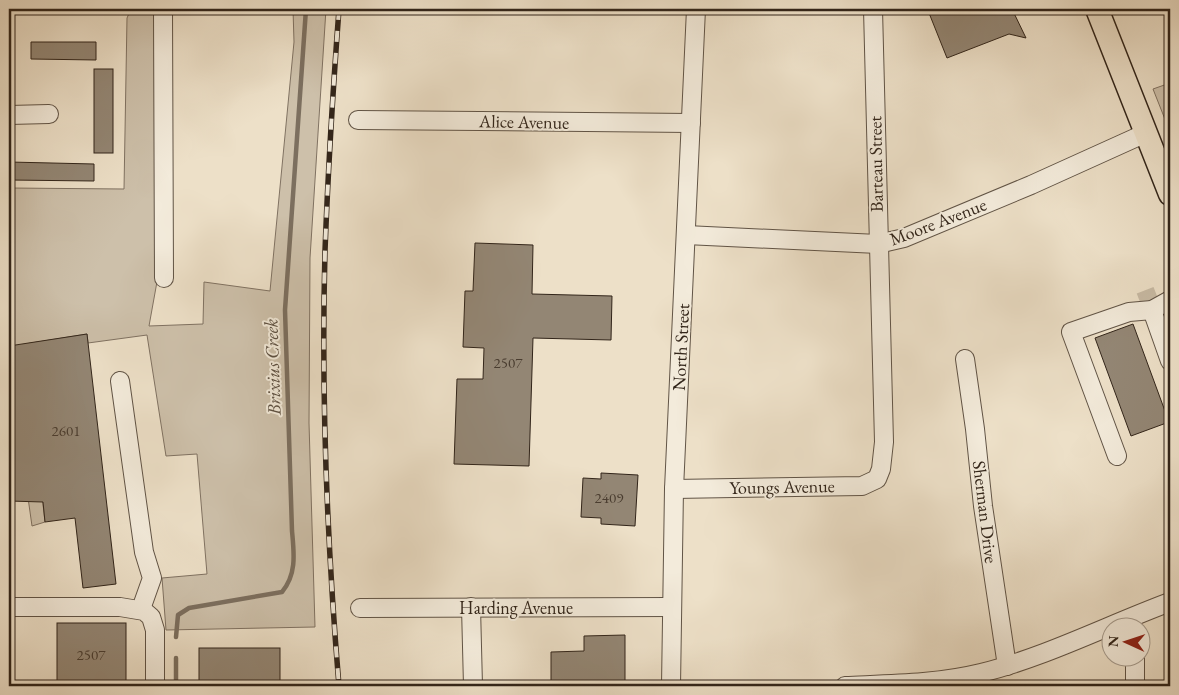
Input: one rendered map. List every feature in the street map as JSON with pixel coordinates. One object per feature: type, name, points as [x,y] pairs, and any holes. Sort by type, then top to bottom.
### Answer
[{"type":"main road","points":[[1100,10],[1170,194]]},
{"type":"street","points":[[163,9],[164,278]]},
{"type":"street","name":"North Street","points":[[671,686],[674,489],[696,9]]},
{"type":"street","name":"Barteau Street","points":[[873,9],[884,442],[881,468]]},
{"type":"street","points":[[9,115],[49,114]]},
{"type":"street","name":"Alice Avenue","points":[[358,120],[691,123]]},
{"type":"street","name":"Moore Avenue","points":[[686,234],[878,244],[904,238],[1031,185],[1146,133]]},
{"type":"street","points":[[1117,456],[1071,332],[1153,302],[1170,360]]},
{"type":"street","name":"Sherman Drive","points":[[965,359],[983,506],[1007,666]]},
{"type":"street","points":[[120,382],[144,552],[152,578],[141,609]]},
{"type":"street","name":"Youngs Avenue","points":[[674,489],[862,486],[877,479],[881,468]]},
{"type":"street","points":[[1139,618],[1170,602]]},
{"type":"street","points":[[9,607],[120,607],[141,609],[151,617],[155,630],[155,686]]},
{"type":"street","name":"Harding Avenue","points":[[360,608],[671,607]]},
{"type":"street","points":[[471,608],[473,686]]},
{"type":"street","points":[[845,686],[932,682],[981,673],[1007,666],[1102,632]]},
{"type":"street","points":[[1135,668],[1135,686]]},
{"type":"shaded area","points":[[131,9],[159,9],[164,243],[149,326],[203,324],[204,282],[270,291],[294,42],[293,9],[326,9],[310,258],[309,423],[315,627],[166,630],[162,578],[207,574],[197,454],[166,456],[147,335],[88,343],[87,334],[25,344],[45,522],[32,526],[9,363],[9,188],[124,189],[127,18]]},
{"type":"shaded area","points":[[1170,83],[1170,132],[1153,89]]},
{"type":"building","points":[[940,9],[1012,9],[1026,38],[1009,34],[947,58],[929,13]]},
{"type":"building","points":[[31,42],[96,42],[96,60],[31,59]]},
{"type":"building","points":[[94,69],[113,69],[113,153],[94,153]]},
{"type":"building","points":[[9,162],[94,164],[94,181],[9,180]]},
{"type":"building","points":[[475,243],[533,245],[532,294],[612,296],[611,340],[533,338],[529,466],[454,464],[457,379],[483,379],[484,348],[463,347],[465,291],[473,291]]},
{"type":"building","points":[[1133,324],[1169,422],[1131,436],[1095,338]]},
{"type":"building","points":[[87,334],[116,584],[83,588],[75,518],[45,522],[43,502],[9,501],[9,346]]},
{"type":"building","points":[[601,473],[638,475],[635,526],[601,524],[601,518],[581,517],[583,478],[601,479]]},
{"type":"building","points":[[57,623],[126,623],[126,686],[57,686]]},
{"type":"building","points":[[625,635],[625,686],[551,686],[551,652],[584,651],[584,636]]},
{"type":"building","points":[[199,648],[280,648],[280,686],[199,686]]},
{"type":"waterway","name":"Brixius Creek","points":[[176,637],[178,615],[189,608],[282,592],[287,585],[292,571],[294,555],[285,310],[306,9]]},
{"type":"waterway","name":"Brixius Creek","points":[[176,658],[176,686]]},
{"type":"tunnel","points":[[1140,302],[1158,295]]},
{"type":"railway","points":[[339,9],[326,221],[324,305],[328,523],[339,686]]}]
